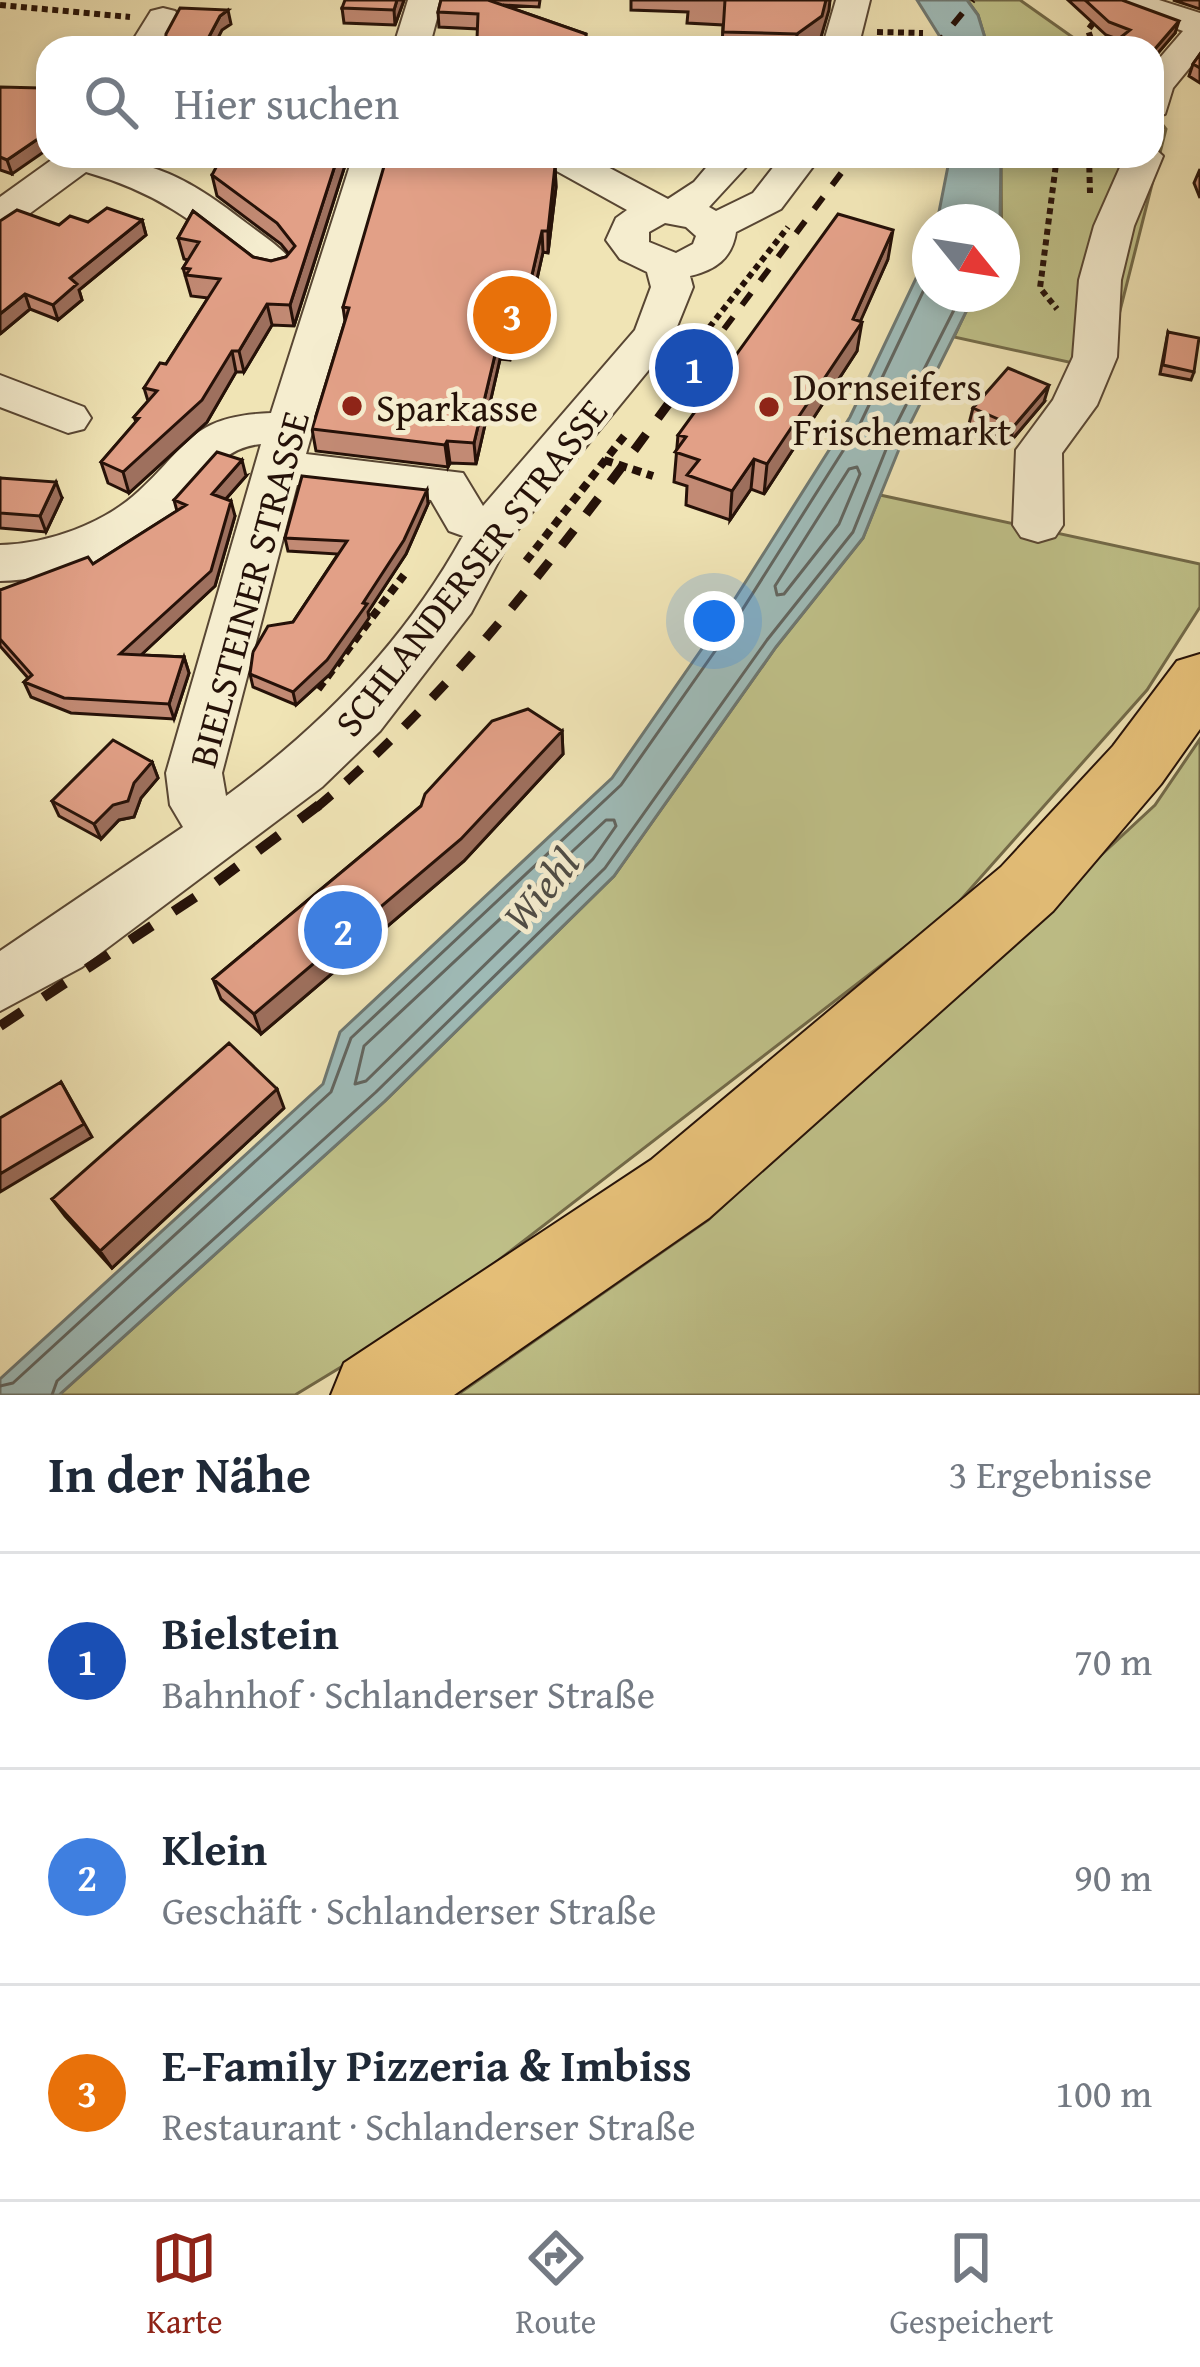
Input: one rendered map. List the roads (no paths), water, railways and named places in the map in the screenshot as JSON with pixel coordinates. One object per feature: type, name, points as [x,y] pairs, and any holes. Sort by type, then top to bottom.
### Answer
[{"type":"main road","points":[[376,1395],[680,1189],[1027,890],[1136,765],[1200,679]]},
{"type":"street","points":[[414,36],[425,0]]},
{"type":"street","points":[[843,36],[853,0]]},
{"type":"street","points":[[1129,0],[1178,20],[1200,23]]},
{"type":"street","points":[[1164,75],[1200,33]]},
{"type":"street","points":[[3,210],[66,168]]},
{"type":"street","points":[[118,168],[153,179],[197,204],[274,265]]},
{"type":"street","name":"BIELSTEINER STRASSE","points":[[218,835],[199,805],[194,773],[368,168]]},
{"type":"street","points":[[573,168],[591,190],[676,233],[767,201],[793,168]]},
{"type":"street","points":[[676,233],[727,168]]},
{"type":"street","points":[[1038,525],[1039,450],[1074,405],[1095,357],[1100,280],[1114,226],[1139,168]]},
{"type":"street","name":"SCHLANDERSER STRASSE","points":[[218,835],[302,771],[361,716],[453,600],[509,545],[655,334],[689,313],[707,279],[676,233]]},
{"type":"street","points":[[0,390],[68,418]]},
{"type":"street","points":[[2,566],[122,526],[151,508],[213,441],[246,430],[284,448],[446,485],[466,518],[509,545]]},
{"type":"street","points":[[0,983],[60,948],[218,835]]},
{"type":"water","points":[[917,0],[967,0],[984,36],[940,36]]},
{"type":"water","points":[[948,168],[1001,168],[1000,204],[941,204]]},
{"type":"water","name":"Wiehl","points":[[912,287],[912,312],[966,312],[906,432],[863,538],[776,647],[614,876],[385,1101],[59,1395],[0,1395],[0,1379],[323,1084],[340,1032],[612,778],[717,627],[850,417]]},
{"type":"railway","points":[[944,36],[973,0]]},
{"type":"railway","points":[[706,353],[845,168]]},
{"type":"railway","points":[[316,808],[426,704],[526,591],[708,350]]},
{"type":"railway","points":[[0,1026],[206,890],[319,805]]},
{"type":"place","name":"E-Family Pizzeria & Imbiss","points":[[512,315]]},
{"type":"place","name":"Bielstein","points":[[694,368]]},
{"type":"place","name":"Sparkasse","points":[[352,406]]},
{"type":"place","name":"Dornseifers Frischemarkt","points":[[769,407]]},
{"type":"place","name":"Klein","points":[[343,930]]}]
